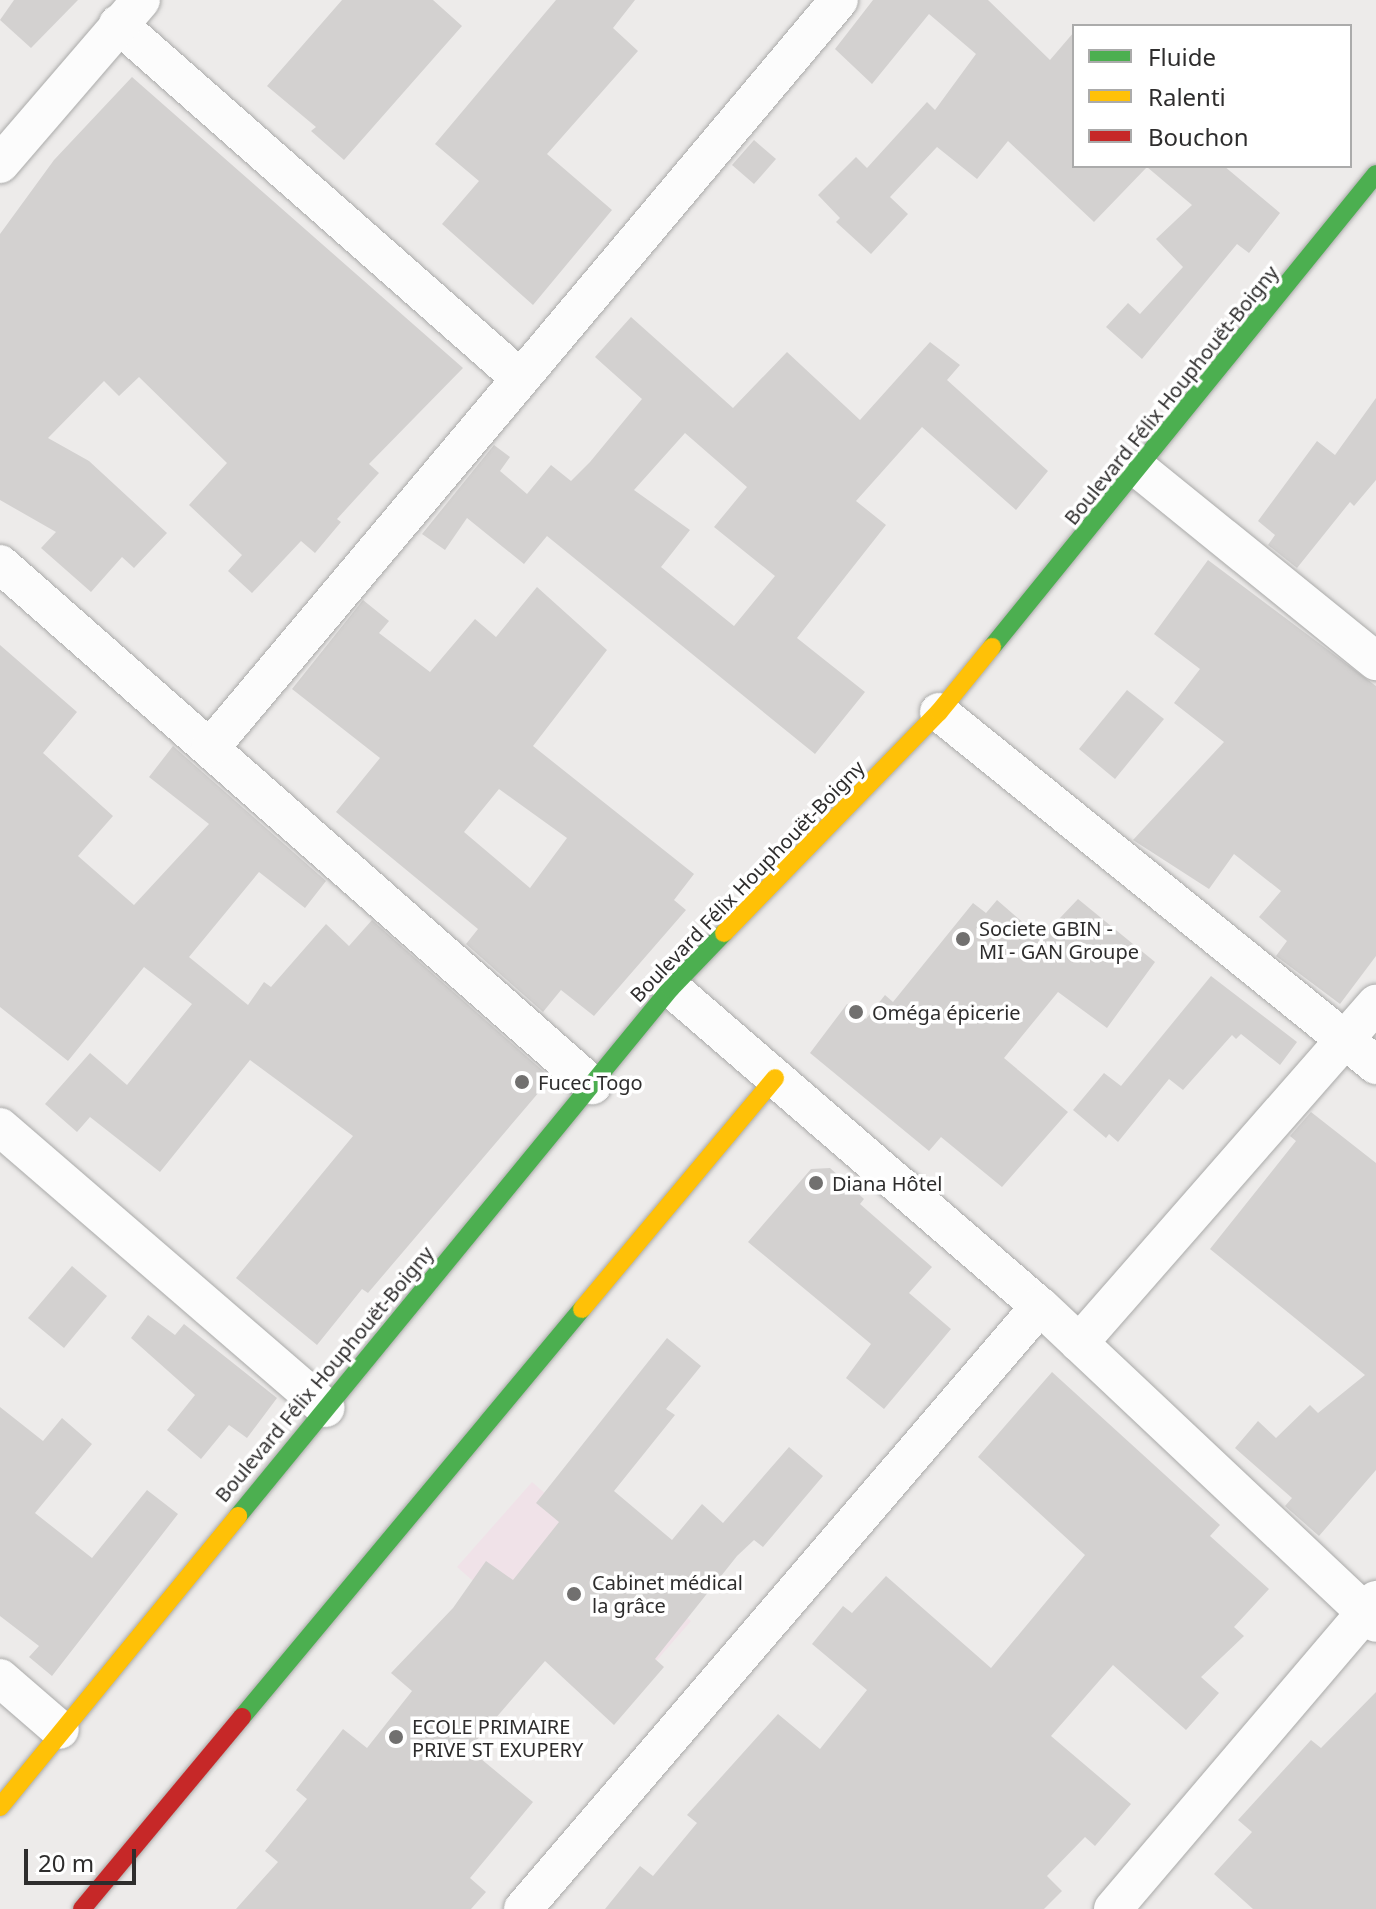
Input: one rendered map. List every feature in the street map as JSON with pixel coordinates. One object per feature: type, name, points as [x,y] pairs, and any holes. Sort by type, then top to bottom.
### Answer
[{"type":"street","points":[[210,748],[520,378],[822,5]]},
{"type":"street","points":[[0,164],[130,12],[520,378]]},
{"type":"street","name":"Boulevard Félix Houphouët-Boigny","points":[[0,1807],[671,988],[939,712],[1140,470],[1376,174]]},
{"type":"street","points":[[1140,470],[1376,661]]},
{"type":"street","points":[[0,564],[592,1085]]},
{"type":"street","points":[[939,712],[1376,1065]]},
{"type":"street","points":[[671,988],[1040,1306],[1372,1612],[1113,1909]]},
{"type":"street","points":[[1079,1343],[1376,1004]]},
{"type":"street","points":[[82,1909],[775,1078]]},
{"type":"street","points":[[0,1127],[325,1408]]},
{"type":"street","points":[[523,1909],[1040,1306]]},
{"type":"street","points":[[0,1678],[60,1730]]},
{"type":"shaded area","name":"Cabinet médical la grâce","points":[[532,1482],[691,1621],[617,1706],[457,1567]]},
{"type":"building","points":[[14,0],[78,0],[31,48],[0,20]]},
{"type":"building","points":[[342,0],[433,0],[462,26],[344,160],[311,131],[316,127],[267,86]]},
{"type":"building","points":[[556,0],[635,0],[613,28],[638,51],[547,154],[612,210],[533,305],[442,224],[479,181],[435,144]]},
{"type":"building","points":[[873,0],[988,0],[1050,60],[1072,34],[1072,168],[1146,168],[1094,222],[1008,141],[977,179],[937,147],[890,197],[908,214],[871,254],[836,222],[840,218],[818,195],[856,157],[867,168],[927,102],[935,110],[976,54],[929,14],[872,84],[835,49]]},
{"type":"building","points":[[132,77],[463,368],[369,464],[379,473],[337,519],[341,522],[315,553],[301,541],[252,593],[228,571],[242,555],[189,505],[227,463],[139,377],[119,396],[104,381],[48,438],[89,461],[167,533],[134,568],[122,557],[91,592],[41,548],[56,532],[0,500],[0,234],[54,160]]},
{"type":"building","points":[[754,140],[776,159],[754,184],[732,165]]},
{"type":"building","points":[[1148,168],[1226,168],[1280,213],[1249,253],[1237,244],[1142,359],[1106,327],[1128,303],[1140,314],[1183,267],[1156,239],[1192,205]]},
{"type":"building","points":[[631,317],[733,408],[787,352],[860,420],[930,342],[960,365],[947,380],[1048,471],[1016,510],[922,427],[856,501],[886,525],[797,638],[865,692],[815,754],[547,536],[524,564],[467,518],[445,550],[422,534],[494,445],[510,457],[500,471],[527,494],[551,465],[571,481],[590,462],[642,399],[595,357]],"holes":[[[685,433],[747,487],[714,527],[775,576],[734,626],[661,567],[690,530],[634,490]]]},
{"type":"building","points":[[1376,398],[1376,480],[1354,506],[1350,502],[1297,568],[1268,545],[1275,535],[1258,521],[1317,441],[1335,455]]},
{"type":"building","points":[[1208,560],[1376,686],[1376,956],[1340,1004],[1276,956],[1287,941],[1259,917],[1281,891],[1234,854],[1209,889],[1133,840],[1224,742],[1174,703],[1200,669],[1154,634]]},
{"type":"building","points":[[537,587],[607,650],[533,746],[694,874],[674,900],[686,910],[594,1016],[561,990],[543,1012],[466,944],[478,929],[336,812],[380,758],[292,689],[363,600],[389,621],[379,633],[430,672],[475,619],[496,637]],"holes":[[[499,789],[567,838],[530,888],[464,832]]]},
{"type":"building","points":[[0,645],[77,712],[43,753],[113,816],[78,856],[134,905],[209,824],[149,777],[173,746],[326,881],[305,908],[259,872],[189,957],[248,1005],[264,982],[271,987],[326,924],[349,946],[372,920],[551,1078],[368,1293],[362,1289],[317,1345],[236,1278],[353,1136],[250,1060],[160,1172],[90,1117],[77,1132],[45,1104],[90,1053],[127,1085],[192,1004],[144,967],[68,1061],[0,1007]]},
{"type":"building","points":[[1127,690],[1164,719],[1115,779],[1079,749]]},
{"type":"building","points":[[1078,899],[1155,962],[1107,1028],[1058,992],[1004,1058],[1068,1112],[1002,1187],[941,1137],[929,1151],[810,1053],[847,1004],[866,1019],[885,995],[893,1002],[973,903],[986,913],[997,900],[1041,938]]},
{"type":"building","points":[[1211,976],[1297,1042],[1280,1065],[1241,1034],[1236,1039],[1232,1035],[1183,1090],[1169,1079],[1118,1142],[1109,1134],[1106,1138],[1073,1110],[1104,1073],[1121,1086]]},
{"type":"building","points":[[1311,1112],[1376,1163],[1376,1470],[1319,1536],[1285,1506],[1292,1498],[1235,1448],[1258,1421],[1276,1438],[1310,1405],[1318,1413],[1365,1375],[1210,1249],[1296,1141],[1290,1136]]},
{"type":"building","points":[[830,1168],[864,1199],[860,1204],[932,1267],[909,1293],[951,1329],[884,1409],[846,1378],[871,1344],[748,1242],[811,1169]]},
{"type":"building","points":[[72,1266],[107,1296],[64,1348],[28,1318]]},
{"type":"building","points":[[148,1315],[175,1335],[184,1324],[277,1398],[247,1438],[229,1425],[201,1459],[167,1430],[195,1395],[131,1338]]},
{"type":"building","points":[[667,1338],[701,1366],[666,1409],[675,1415],[614,1491],[672,1540],[702,1504],[723,1523],[789,1447],[823,1476],[763,1547],[754,1540],[737,1556],[655,1659],[664,1667],[614,1725],[545,1661],[469,1749],[533,1802],[470,1878],[486,1892],[471,1909],[236,1909],[278,1862],[265,1851],[307,1799],[296,1790],[343,1729],[367,1748],[412,1691],[391,1673],[453,1608],[486,1561],[513,1580],[559,1522],[536,1503]]},
{"type":"building","points":[[1052,1372],[1220,1525],[1210,1536],[1269,1589],[1234,1627],[1244,1636],[1201,1677],[1219,1693],[1186,1730],[1113,1665],[1051,1736],[1131,1804],[1095,1846],[1085,1837],[1047,1876],[1062,1891],[1044,1909],[605,1909],[640,1866],[653,1876],[697,1823],[687,1815],[778,1714],[820,1749],[867,1690],[812,1644],[843,1606],[852,1613],[886,1576],[991,1668],[1085,1555],[978,1457]]},
{"type":"building","points":[[0,1407],[43,1441],[62,1418],[92,1444],[35,1513],[92,1558],[147,1490],[178,1514],[52,1676],[29,1657],[39,1646],[0,1616]]},
{"type":"building","points":[[1376,1692],[1376,1909],[1253,1909],[1214,1874],[1252,1832],[1238,1820],[1311,1740],[1321,1748]]},
{"type":"traffic: fast","points":[[992,647],[1376,174]]},
{"type":"traffic: fast","points":[[238,1516],[671,988],[724,933]]},
{"type":"traffic: fast","points":[[242,1717],[582,1309]]},
{"type":"traffic: slow","points":[[724,933],[939,712],[992,647]]},
{"type":"traffic: slow","points":[[582,1309],[775,1078]]},
{"type":"traffic: slow","points":[[0,1807],[238,1516]]},
{"type":"traffic: jam","points":[[82,1909],[242,1717]]},
{"type":"place","name":"Societe GBIN - MI - GAN Groupe","points":[[963,939]]},
{"type":"place","name":"Oméga épicerie","points":[[856,1012]]},
{"type":"place","name":"Fucec Togo","points":[[522,1082]]},
{"type":"place","name":"Diana Hôtel","points":[[816,1183]]},
{"type":"place","name":"Cabinet médical la grâce","points":[[574,1594]]},
{"type":"place","name":"ECOLE PRIMAIRE PRIVE ST EXUPERY","points":[[396,1737]]}]
